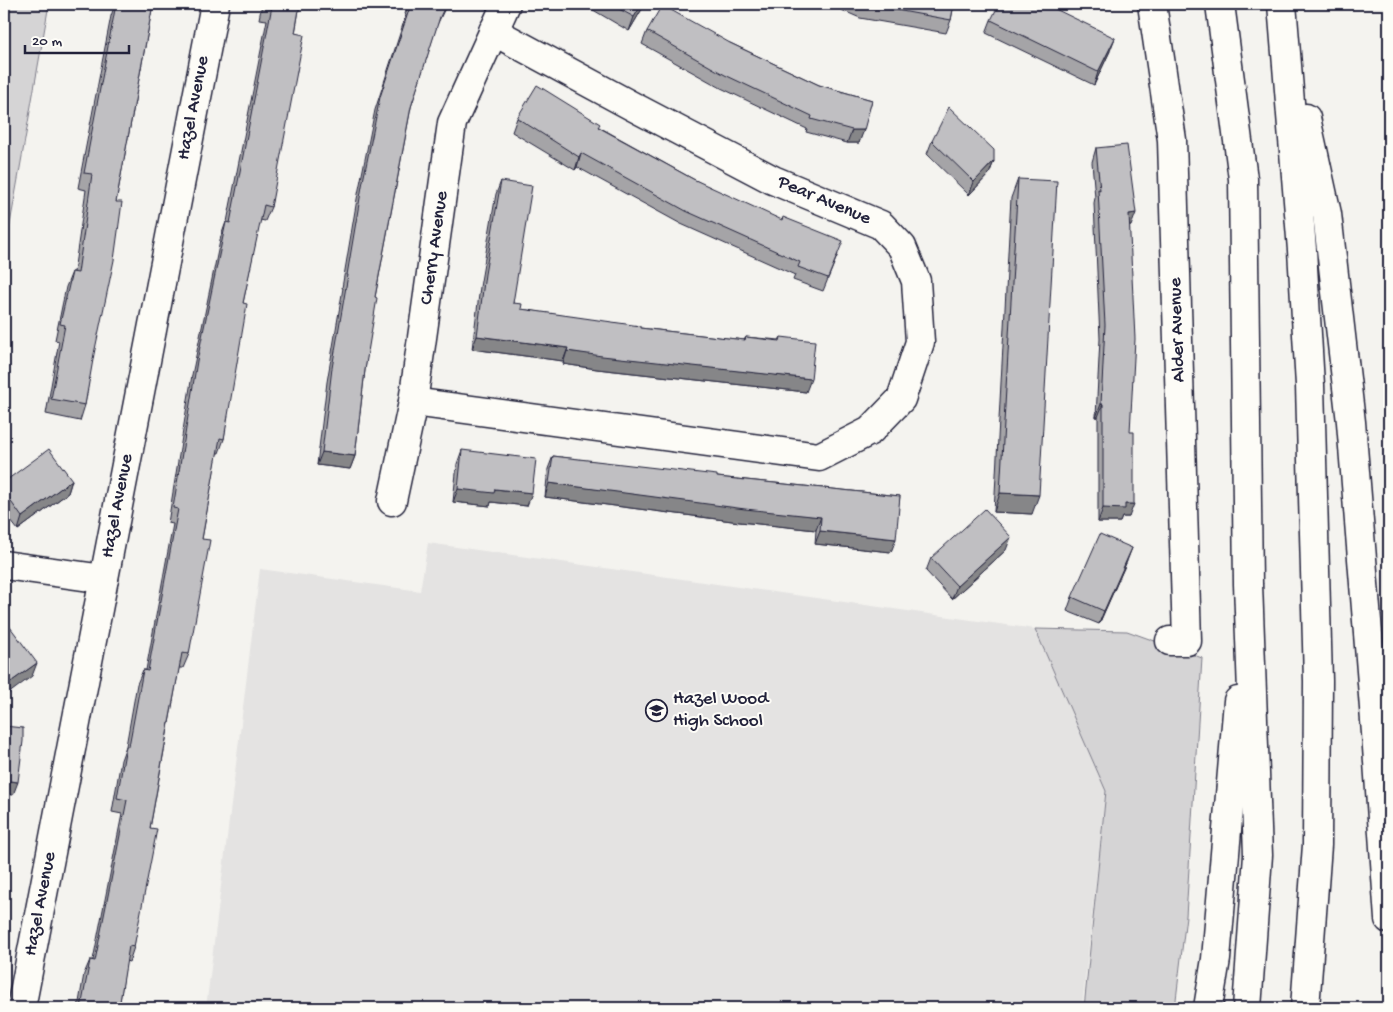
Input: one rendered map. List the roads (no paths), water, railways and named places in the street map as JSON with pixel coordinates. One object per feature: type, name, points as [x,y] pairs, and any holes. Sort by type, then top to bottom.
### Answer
[{"type":"main road","name":"Hazel Avenue","points":[[21,1008],[214,4]]},
{"type":"main road","name":"Cherry Avenue","points":[[392,501],[413,402],[452,123],[506,4]]},
{"type":"main road","name":"Alder Avenue","points":[[1152,4],[1172,140],[1187,641],[1170,641]]},
{"type":"main road","points":[[1220,4],[1243,179],[1248,584],[1258,855],[1247,1008]]},
{"type":"main road","points":[[1283,12],[1310,385],[1318,681],[1316,845],[1305,1008]]},
{"type":"main road","points":[[1283,12],[1327,214],[1351,422],[1389,919]]},
{"type":"main road","name":"Pear Avenue","points":[[413,402],[819,457],[870,431],[901,399],[920,342],[916,281],[902,247],[881,225],[773,180],[493,30]]},
{"type":"main road","points":[[4,565],[104,579]]},
{"type":"main road","points":[[1208,1008],[1216,959],[1248,584]]},
{"type":"place","name":"Hazel Wood High School","points":[[657,710]]}]
